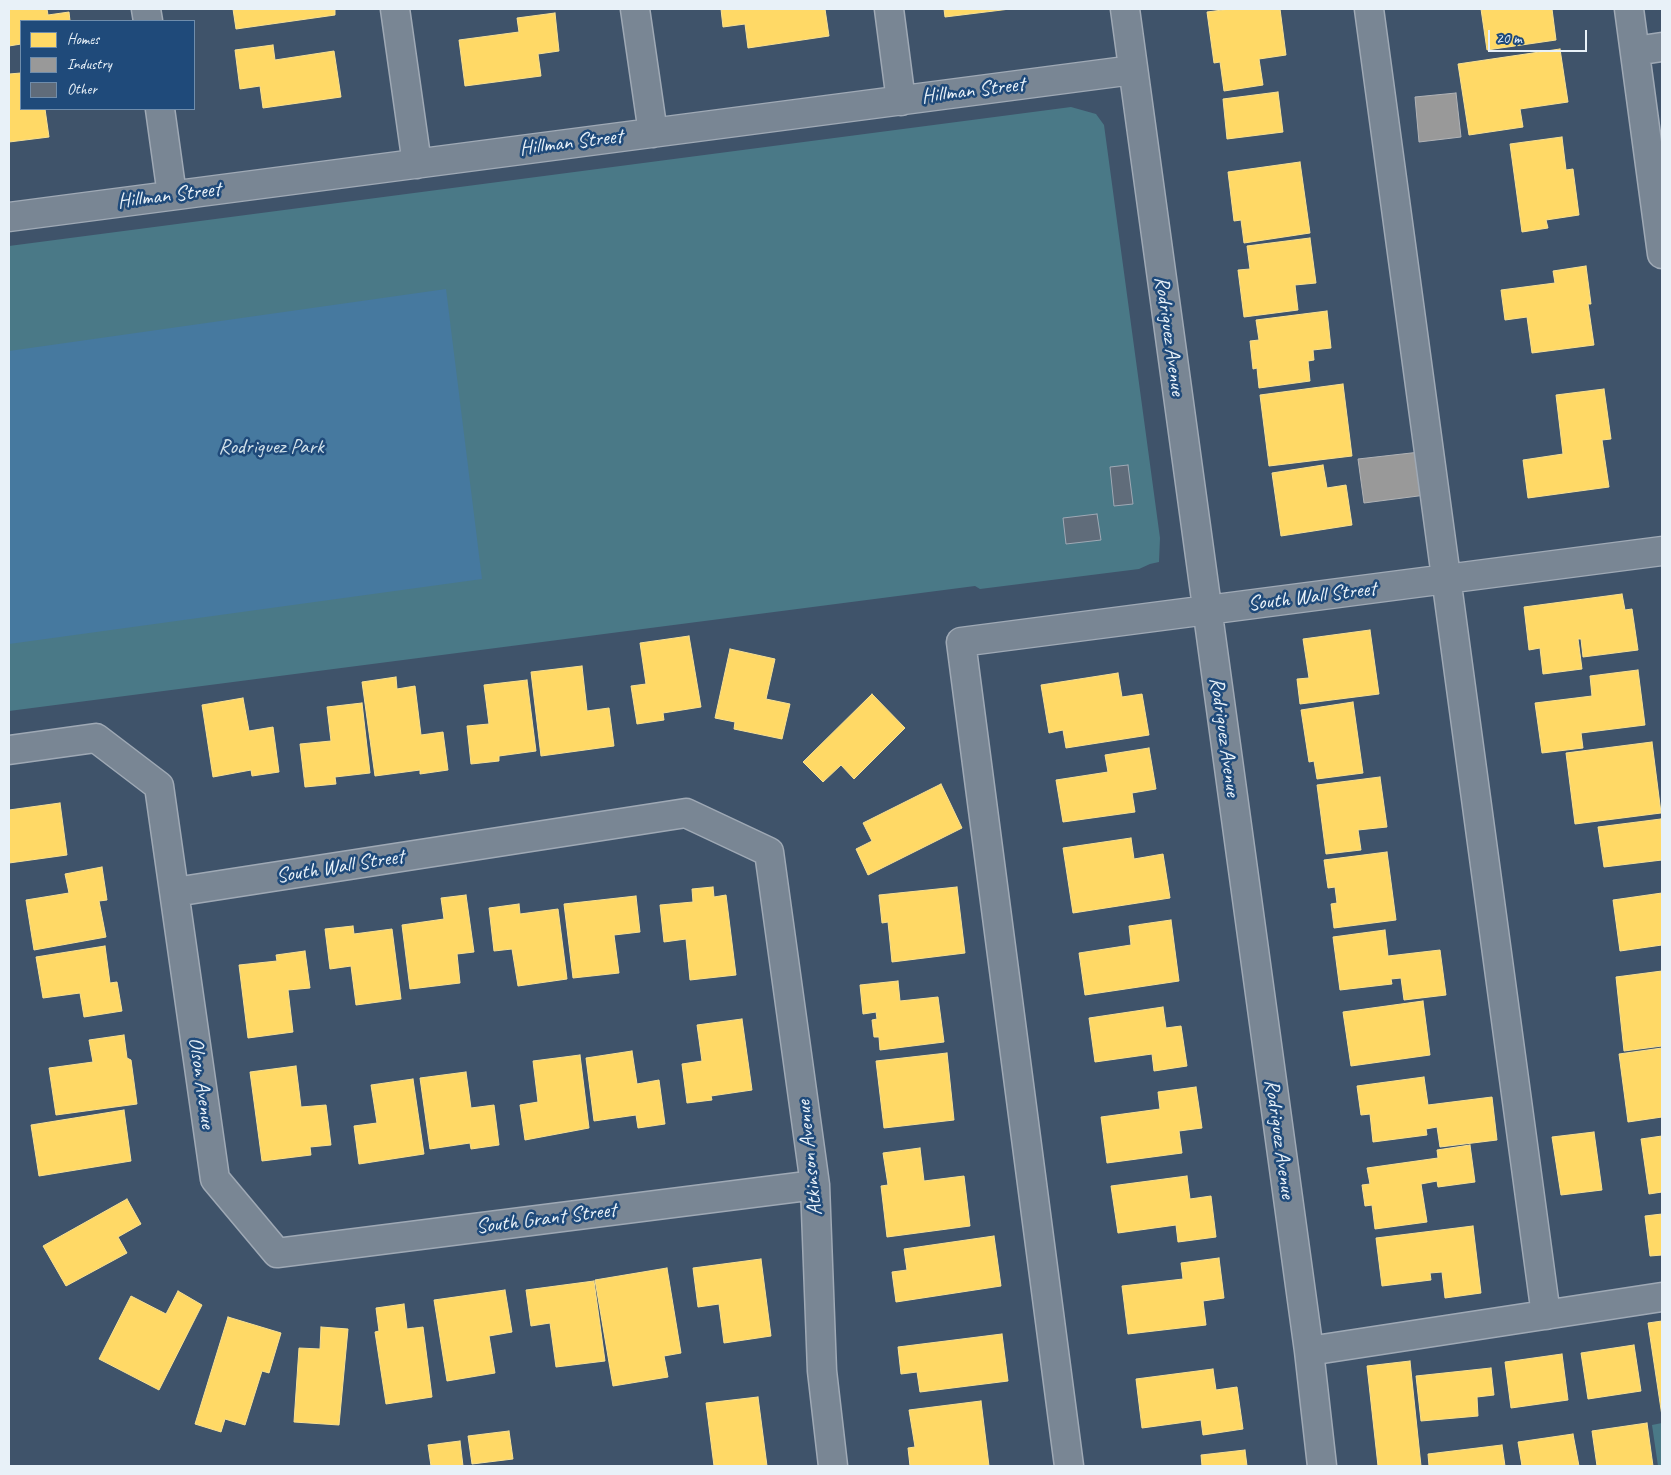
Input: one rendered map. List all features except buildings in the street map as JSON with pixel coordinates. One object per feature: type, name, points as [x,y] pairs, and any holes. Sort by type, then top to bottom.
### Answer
[{"type":"street","points":[[395,9],[417,164]]},
{"type":"street","points":[[636,9],[653,133]]},
{"type":"street","points":[[889,9],[901,100]]},
{"type":"street","name":"Rodriguez Avenue","points":[[1125,9],[1309,1351],[1322,1466]]},
{"type":"street","points":[[1369,9],[1546,1315]]},
{"type":"street","points":[[1629,9],[1662,254]]},
{"type":"street","points":[[1635,51],[1662,47]]},
{"type":"street","name":"Hillman Street","points":[[9,217],[1133,70]]},
{"type":"street","points":[[160,110],[172,195]]},
{"type":"street","name":"South Wall Street","points":[[1069,1466],[961,642],[1662,551]]},
{"type":"street","points":[[9,750],[96,738],[160,786],[175,892]]},
{"type":"street","name":"South Wall Street","points":[[175,892],[686,813],[769,852]]},
{"type":"street","name":"Atkinson Avenue","points":[[769,852],[816,1184],[822,1371],[833,1466]]},
{"type":"street","name":"Olson Avenue","points":[[175,892],[215,1179],[277,1252]]},
{"type":"street","name":"South Grant Street","points":[[277,1252],[816,1184]]},
{"type":"street","points":[[1309,1351],[1662,1297]]},
{"type":"green space","name":"Rodriguez Park","points":[[1071,107],[1096,114],[1104,125],[1160,538],[1159,562],[1139,569],[980,589],[975,586],[9,711],[9,246]]},
{"type":"green space","points":[[1662,1423],[1662,1466],[1658,1466],[1652,1425]]},
{"type":"shaded area","points":[[446,289],[482,579],[9,644],[9,351]]}]
